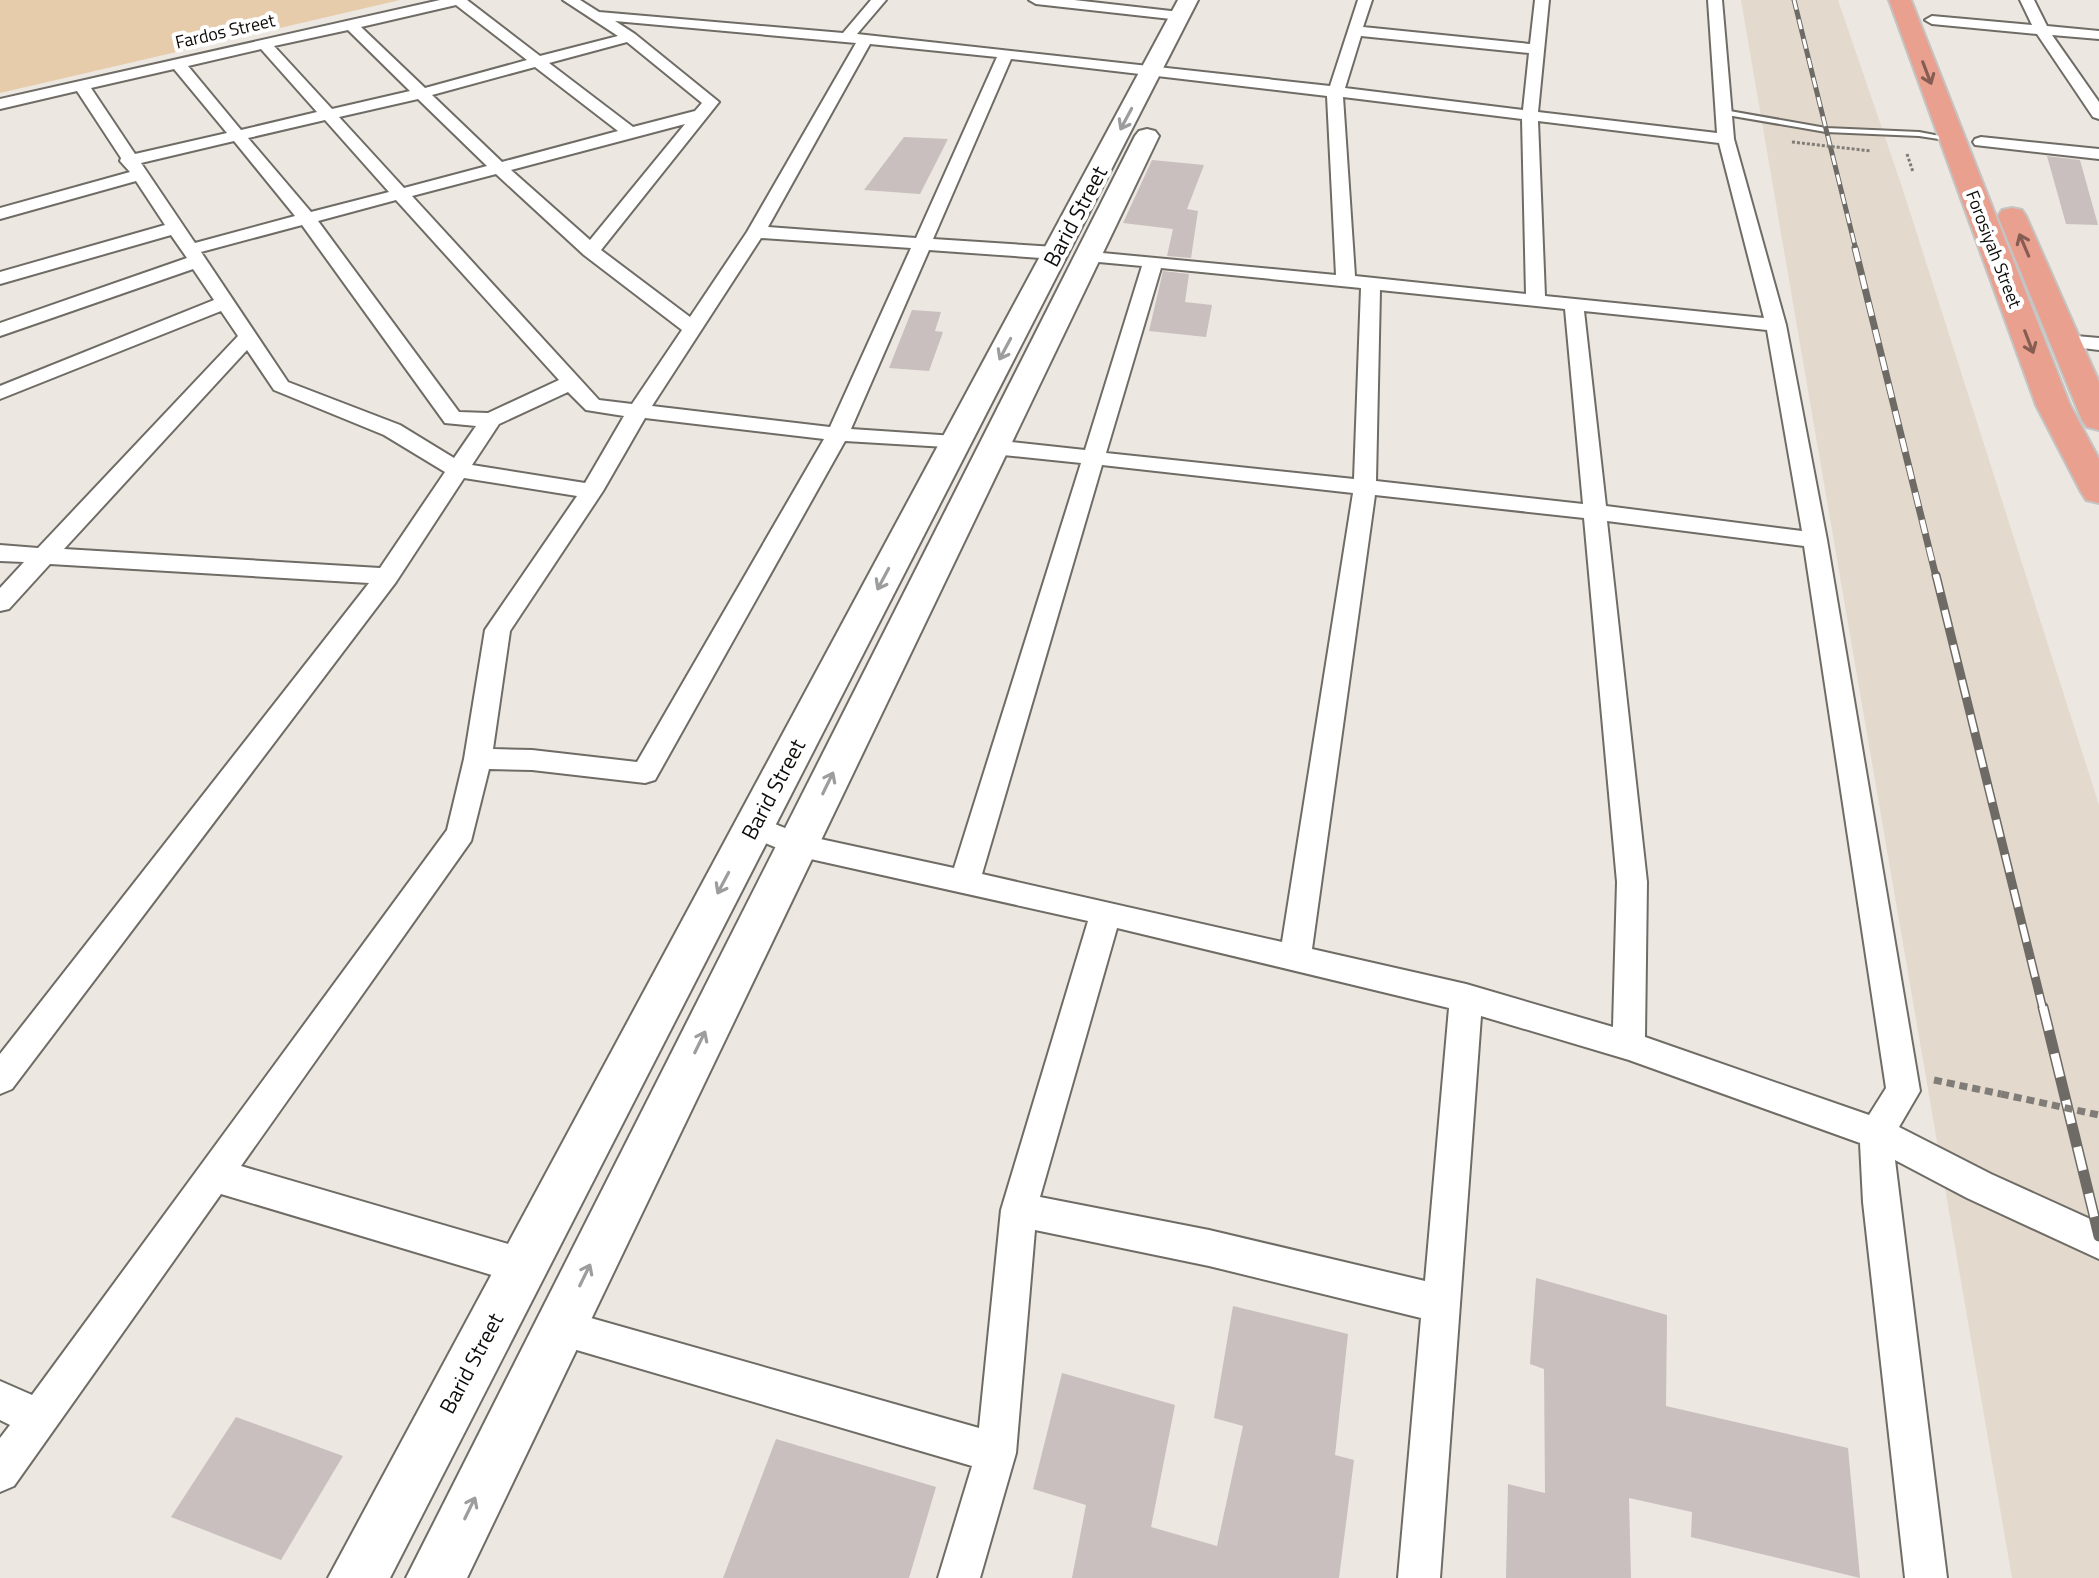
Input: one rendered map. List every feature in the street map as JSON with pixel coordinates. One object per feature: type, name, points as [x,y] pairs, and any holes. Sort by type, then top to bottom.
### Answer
[{"type":"main road","name":"Forosiyah Street","points":[[1900,0],[2053,405],[2099,492]]},
{"type":"main road","name":"Barid Street","points":[[358,1578],[753,826],[974,445],[1164,73],[1194,5]]},
{"type":"main road","name":"Forosiyah Street","points":[[1928,10],[2099,419]]},
{"type":"main road","name":"Barid Street","points":[[436,1578],[797,845],[974,445]]},
{"type":"street","points":[[458,0],[630,133]]},
{"type":"street","name":"Fardos Street","points":[[0,104],[458,0]]},
{"type":"street","points":[[570,0],[630,37],[711,102],[591,251]]},
{"type":"street","points":[[0,1472],[461,833],[478,759],[498,630],[592,491],[638,411],[756,232],[855,40],[879,0]]},
{"type":"street","points":[[1036,0],[1194,5]]},
{"type":"street","points":[[1536,300],[1530,116],[1542,0]]},
{"type":"street","points":[[1715,0],[1725,126],[1776,325],[1815,540],[1903,1091],[1876,1133],[1881,1202],[1926,1578]]},
{"type":"street","points":[[2027,0],[2041,29],[2099,114]]},
{"type":"street","points":[[1928,10],[2041,29],[2099,35]]},
{"type":"street","points":[[600,16],[1164,73],[1530,116],[1725,126]]},
{"type":"street","points":[[1295,959],[1365,488],[1358,282],[1335,94],[1360,16],[1538,43]]},
{"type":"street","points":[[349,23],[498,167],[591,251],[693,329]]},
{"type":"street","points":[[0,214],[238,135],[422,93],[630,37]]},
{"type":"street","points":[[263,43],[593,406],[1595,512],[1815,540]]},
{"type":"street","points":[[478,759],[532,760],[645,773],[838,434],[1005,56]]},
{"type":"street","points":[[177,63],[306,218],[453,418],[491,420],[572,382]]},
{"type":"street","points":[[81,85],[133,168],[281,386],[392,430],[458,470],[592,491]]},
{"type":"street","points":[[0,330],[192,255],[306,218],[699,115]]},
{"type":"street","points":[[1981,142],[2099,154]]},
{"type":"street","points":[[0,278],[174,228]]},
{"type":"street","points":[[756,232],[1072,254],[1776,325]]},
{"type":"street","points":[[964,883],[1153,262]]},
{"type":"street","points":[[0,393],[225,302]]},
{"type":"street","points":[[1574,304],[1632,882],[1629,1046]]},
{"type":"street","points":[[0,603],[248,337]]},
{"type":"street","points":[[2064,341],[2099,344]]},
{"type":"street","points":[[0,1079],[387,576],[491,420]]},
{"type":"street","points":[[0,553],[387,576]]},
{"type":"street","points":[[753,826],[797,845],[1106,913],[1466,998],[1629,1046],[1876,1133],[1979,1186],[2099,1241]]},
{"type":"street","points":[[959,1578],[996,1453],[1019,1210],[1106,913]]},
{"type":"street","points":[[1419,1578],[1466,998]]},
{"type":"street","points":[[214,1175],[522,1266]]},
{"type":"street","points":[[1019,1210],[1209,1248],[1442,1304]]},
{"type":"street","points":[[559,1328],[996,1453]]},
{"type":"street","points":[[0,1400],[39,1418]]},
{"type":"lane","points":[[1725,126],[1919,134],[1952,139]]},
{"type":"path","points":[[1792,142],[1871,151]]},
{"type":"path","points":[[1907,155],[1913,172]]},
{"type":"path","points":[[1925,1078],[2099,1115]]},
{"type":"shaded area","points":[[0,0],[400,0],[0,93]]},
{"type":"shaded area","points":[[1741,0],[1838,0],[1902,187],[2099,805],[2099,1578],[2012,1578]]},
{"type":"building","points":[[904,137],[948,139],[920,194],[864,190]]},
{"type":"building","points":[[2047,156],[2080,160],[2098,225],[2066,224]]},
{"type":"building","points":[[1152,160],[1204,165],[1187,209],[1198,211],[1191,258],[1167,256],[1173,229],[1123,223]]},
{"type":"building","points":[[1163,271],[1189,274],[1185,302],[1212,305],[1206,337],[1149,331]]},
{"type":"building","points":[[912,310],[941,312],[935,331],[943,332],[929,371],[889,368]]},
{"type":"building","points":[[1536,1278],[1667,1315],[1666,1406],[1848,1448],[1860,1578],[1691,1537],[1692,1512],[1629,1498],[1631,1578],[1506,1578],[1508,1484],[1545,1493],[1544,1369],[1530,1364]]},
{"type":"building","points":[[1233,1306],[1348,1334],[1335,1455],[1354,1460],[1339,1578],[1072,1578],[1086,1505],[1033,1489],[1062,1373],[1175,1405],[1151,1527],[1217,1546],[1243,1426],[1214,1418]]},
{"type":"building","points":[[236,1417],[343,1456],[281,1560],[171,1517]]},
{"type":"building","points":[[776,1439],[936,1487],[909,1578],[723,1578]]},
{"type":"railway","points":[[1794,0],[1856,250]]},
{"type":"railway","points":[[1855,248],[1936,577]]},
{"type":"railway","points":[[1936,575],[2043,1009]]},
{"type":"railway","points":[[2043,1007],[2099,1236]]}]
